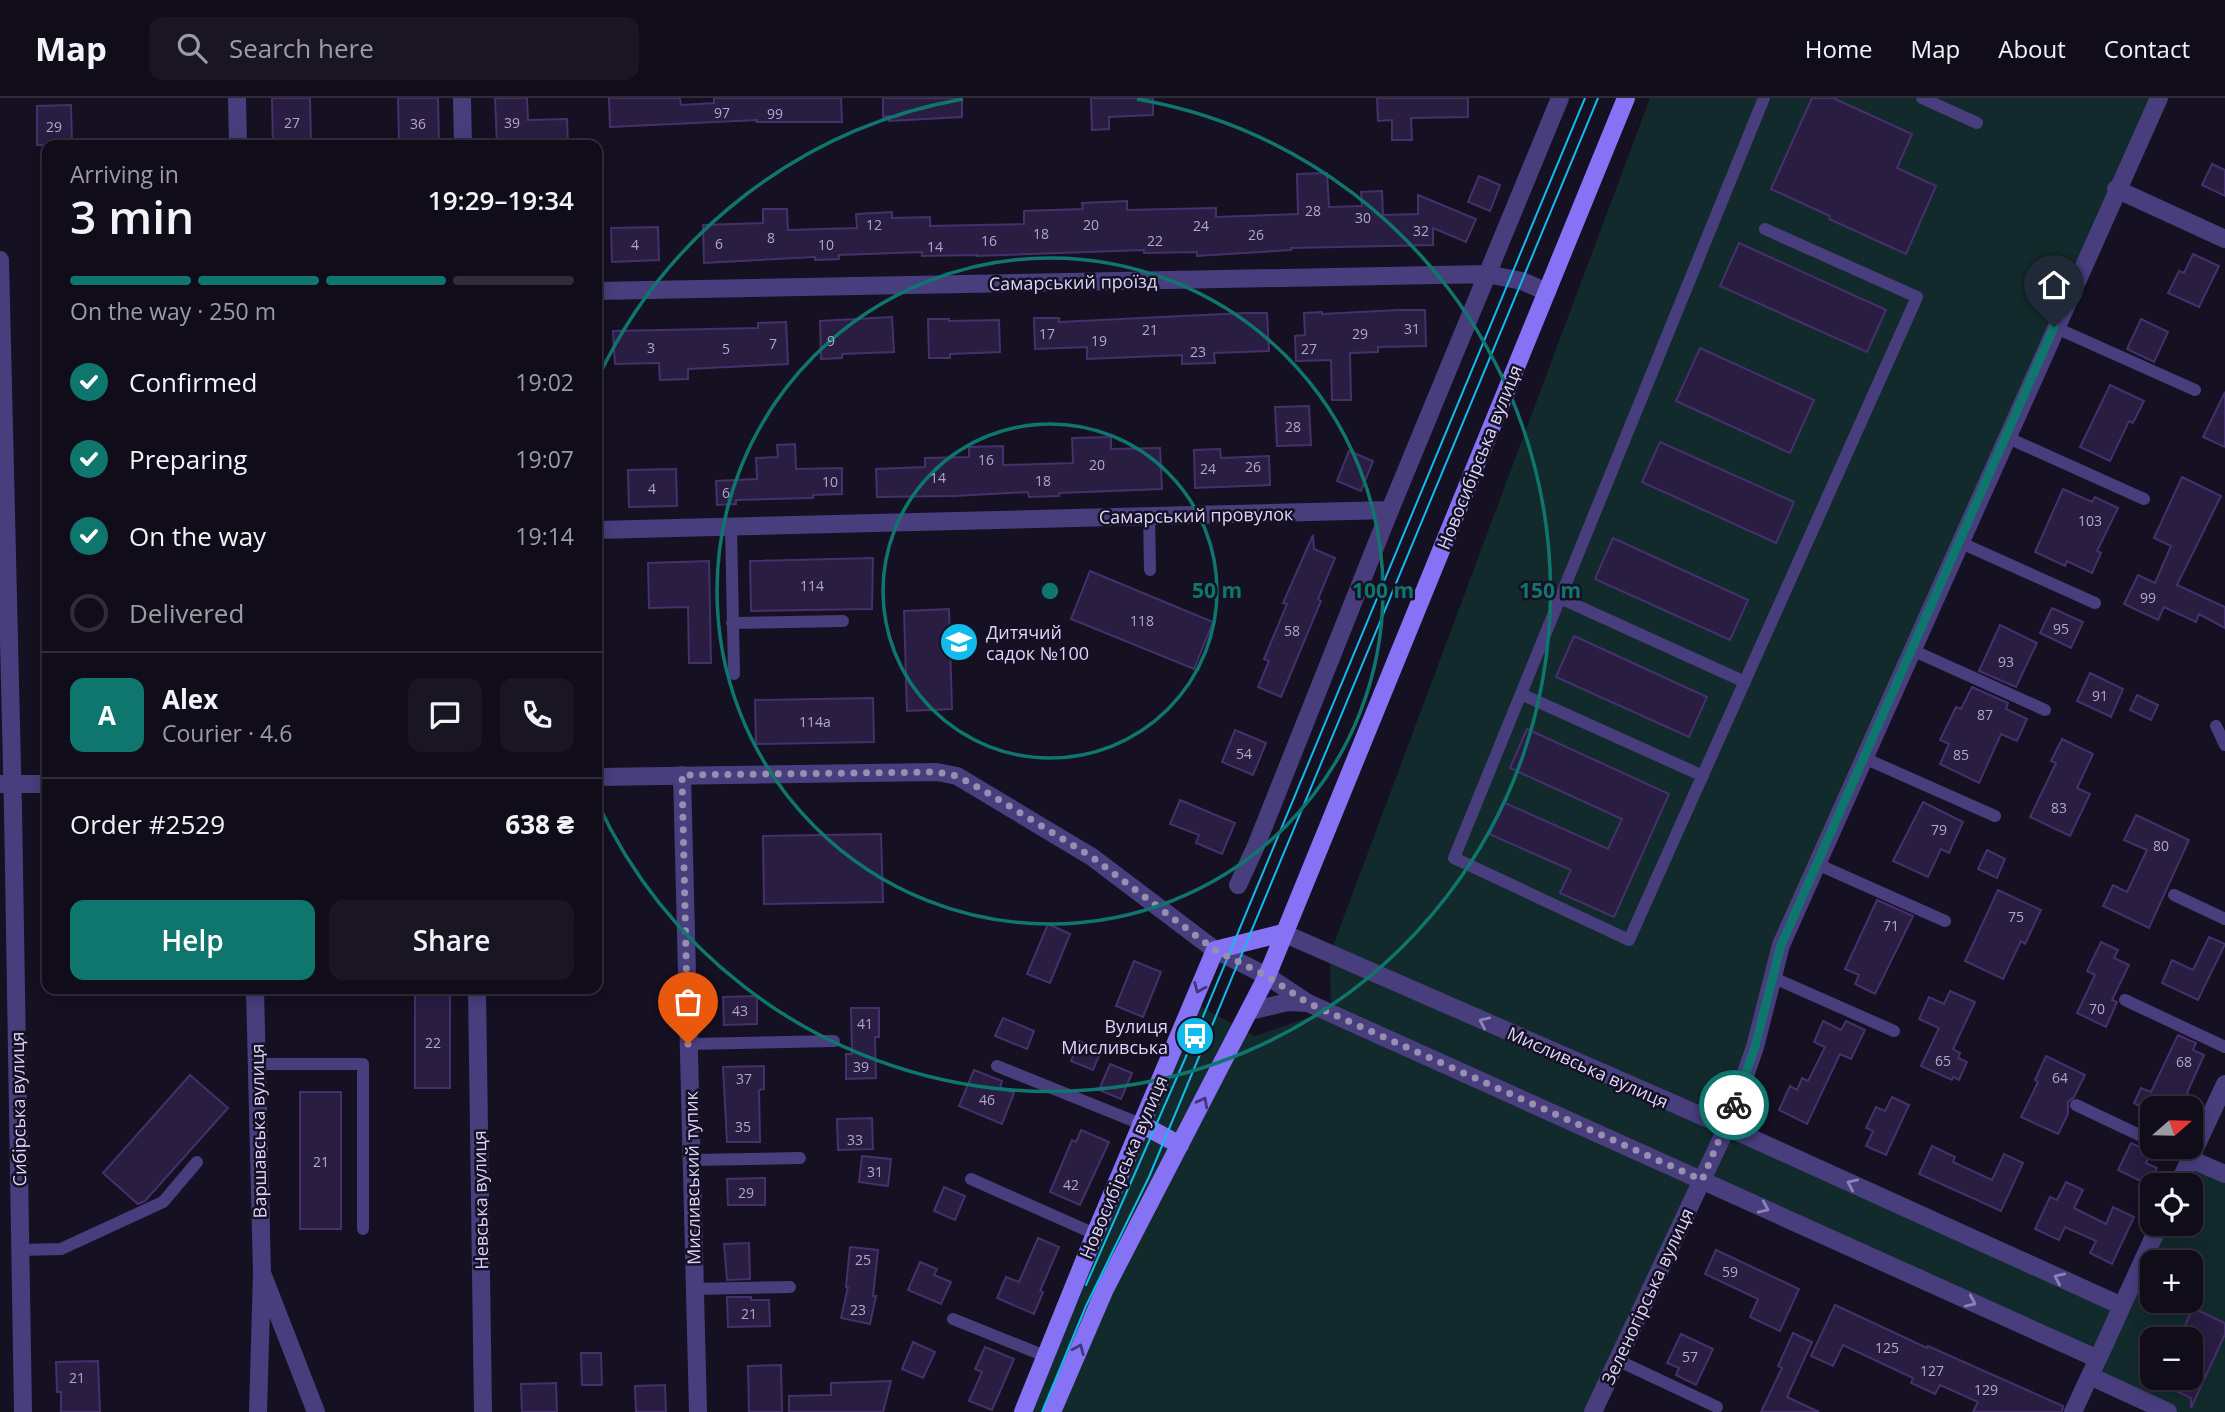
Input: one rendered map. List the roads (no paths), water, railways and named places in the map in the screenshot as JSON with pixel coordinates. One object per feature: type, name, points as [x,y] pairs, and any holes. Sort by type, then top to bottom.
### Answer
[{"type":"main road","name":"Новосибірська вулиця","points":[[1052,1412],[1105,1289],[1267,976],[1626,98]]},
{"type":"main road","points":[[1215,950],[1283,933]]},
{"type":"main road","name":"Новосибірська вулиця","points":[[1023,1412],[1215,950]]},
{"type":"main road","points":[[1142,1124],[1180,1145]]},
{"type":"street","points":[[237,98],[238,140]]},
{"type":"street","points":[[463,98],[463,140]]},
{"type":"street","points":[[1238,885],[1560,98]]},
{"type":"street","name":"Зеленогірська вулиця","points":[[1593,1412],[1727,1127],[1755,1047],[1781,945],[2054,327],[2159,98]]},
{"type":"street","points":[[2116,189],[2225,239]]},
{"type":"street","name":"Сибірська вулиця","points":[[0,260],[6,784],[23,1412]]},
{"type":"street","name":"Самарський проїзд","points":[[602,291],[1488,274],[1522,281],[1547,292]]},
{"type":"street","name":"Самарський провулок","points":[[602,530],[1390,510]]},
{"type":"street","points":[[602,777],[937,772],[957,776],[1092,857],[1215,950],[1267,976],[1306,1001],[2098,1359]]},
{"type":"street","name":"Мисливський тупик","points":[[682,775],[698,1412]]},
{"type":"street","points":[[6,784],[42,784]]},
{"type":"street","name":"Мисливська вулиця","points":[[1283,933],[1727,1127],[2122,1306]]},
{"type":"street","name":"Варшавська вулиця","points":[[255,994],[262,1273],[258,1412]]},
{"type":"street","name":"Невська вулиця","points":[[477,994],[483,1412]]},
{"type":"street","points":[[1250,1011],[1288,1002],[1306,1001]]},
{"type":"street","points":[[2203,1131],[2225,1084]]},
{"type":"street","points":[[2184,1173],[2190,1159],[2225,1174]]},
{"type":"street","points":[[2073,1412],[2154,1236]]},
{"type":"street","name":"Варшавська вулиця","points":[[262,1273],[316,1412]]},
{"type":"street","points":[[2090,1376],[2168,1412]]},
{"type":"lane","points":[[1764,98],[1454,858],[1629,940],[1917,297],[1765,229]]},
{"type":"lane","points":[[1922,98],[1977,123]]},
{"type":"lane","points":[[2054,327],[2195,390]]},
{"type":"lane","points":[[2006,437],[2144,499]]},
{"type":"lane","points":[[1149,516],[1150,570]]},
{"type":"lane","points":[[731,526],[734,674]]},
{"type":"lane","points":[[1959,542],[2095,603]]},
{"type":"lane","points":[[1560,598],[1745,682]]},
{"type":"lane","points":[[733,623],[843,621]]},
{"type":"lane","points":[[1912,650],[2045,710]]},
{"type":"lane","points":[[1521,694],[1703,776]]},
{"type":"lane","points":[[2216,726],[2225,745]]},
{"type":"lane","points":[[1864,758],[1995,816]]},
{"type":"lane","points":[[1817,864],[1945,921]]},
{"type":"lane","points":[[2174,895],[2225,919]]},
{"type":"lane","points":[[1774,978],[1894,1031]]},
{"type":"lane","points":[[2125,1000],[2225,1047]]},
{"type":"lane","points":[[688,1044],[834,1041]]},
{"type":"lane","points":[[257,1064],[363,1064],[363,1229]]},
{"type":"lane","points":[[998,1066],[1142,1124]]},
{"type":"lane","points":[[2076,1105],[2140,1135]]},
{"type":"lane","points":[[692,1160],[800,1158]]},
{"type":"lane","points":[[20,1250],[61,1249],[163,1202],[197,1162]]},
{"type":"lane","points":[[971,1179],[1095,1234]]},
{"type":"lane","points":[[695,1289],[790,1287]]},
{"type":"lane","points":[[953,1319],[1045,1356]]},
{"type":"lane","points":[[1617,1360],[1717,1407]]},
{"type":"tram line","points":[[1086,1285],[1195,1036],[1585,98]]},
{"type":"tram line","points":[[1042,1412],[1086,1306],[1149,1177],[1598,98]]},
{"type":"place","name":"Дитячий садок №100","points":[[959,642]]},
{"type":"place","name":"Вулиця Мисливська","points":[[1195,1036]]}]
